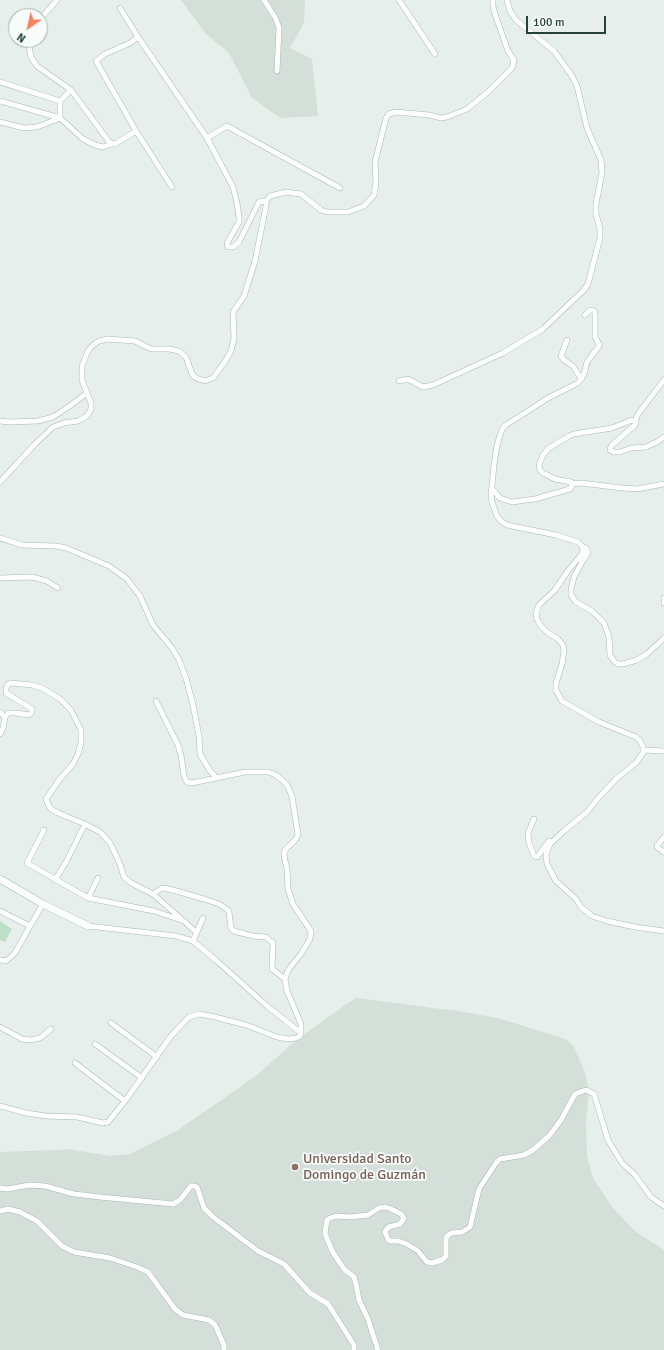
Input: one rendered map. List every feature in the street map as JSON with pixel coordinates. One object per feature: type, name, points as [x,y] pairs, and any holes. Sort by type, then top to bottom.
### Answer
[{"type":"street","points":[[48,10],[57,0]]},
{"type":"street","points":[[264,0],[276,18],[279,28],[277,72]]},
{"type":"street","points":[[399,0],[435,54]]},
{"type":"street","points":[[0,482],[53,427],[64,423],[78,421],[85,418],[89,414],[92,403],[87,393],[82,376],[82,366],[93,345],[99,341],[107,338],[135,341],[151,349],[169,348],[179,350],[186,357],[192,374],[196,378],[205,381],[213,378],[231,351],[234,339],[233,312],[244,296],[255,261],[266,206],[265,202],[270,196],[291,192],[301,194],[321,210],[327,212],[348,212],[364,206],[374,195],[376,183],[375,162],[388,114],[396,112],[429,114],[440,118],[447,117],[467,109],[488,92],[512,68],[514,60],[508,50],[492,6],[493,0]]},
{"type":"street","points":[[399,381],[408,379],[423,387],[433,385],[503,353],[543,329],[584,291],[588,284],[600,238],[596,204],[602,173],[601,160],[587,128],[577,86],[572,76],[554,52],[516,20],[510,11],[507,0]]},
{"type":"street","points":[[120,8],[207,138],[233,187],[240,217],[239,222],[226,243],[228,247],[233,247],[239,242],[258,204],[261,201],[265,202]]},
{"type":"street","points":[[138,37],[120,48],[105,54],[96,62],[136,131],[172,187]]},
{"type":"street","points":[[29,48],[31,57],[37,66],[71,90],[112,144]]},
{"type":"street","points":[[0,82],[60,101]]},
{"type":"street","points":[[60,118],[60,101],[71,90]]},
{"type":"street","points":[[0,101],[60,118],[83,139],[103,147],[115,144],[136,131]]},
{"type":"street","points":[[0,122],[24,128],[37,127],[60,118]]},
{"type":"street","points":[[207,138],[227,126],[340,188]]},
{"type":"street","points":[[585,315],[590,310],[595,312],[595,337],[599,344],[598,348],[587,362],[582,378],[577,384],[548,398],[504,427],[497,445],[491,496],[493,506],[497,516],[504,524],[508,526],[556,535],[578,542],[586,548],[588,553],[574,577],[571,595],[576,602],[592,611],[604,623],[609,637],[610,655],[614,661],[618,664],[624,664],[637,660],[647,654],[664,638]]},
{"type":"street","points":[[567,340],[561,356],[573,366],[582,378]]},
{"type":"street","points":[[664,380],[638,414],[635,421],[635,426],[610,448],[612,451],[620,452],[631,448],[646,447],[664,437]]},
{"type":"street","points":[[0,421],[38,421],[53,417],[87,393]]},
{"type":"street","points":[[635,421],[632,420],[612,428],[569,436],[549,448],[541,459],[539,465],[540,470],[549,476],[570,481],[572,484],[581,483],[638,489],[664,484]]},
{"type":"street","points":[[492,489],[500,498],[512,502],[556,494],[570,489],[572,484]]},
{"type":"street","points":[[0,538],[22,546],[56,546],[70,550],[109,566],[127,579],[140,596],[153,624],[172,648],[179,660],[186,678],[193,705],[199,736],[200,754],[207,767],[217,778]]},
{"type":"street","points":[[534,819],[528,833],[528,843],[535,857],[539,855],[547,842],[587,812],[599,796],[617,778],[636,763],[643,750],[640,741],[636,737],[590,718],[562,701],[556,690],[556,683],[562,664],[564,648],[560,640],[548,633],[541,626],[537,619],[536,613],[540,605],[555,590],[566,572],[582,554],[583,547]]},
{"type":"street","points":[[0,578],[32,577],[46,581],[58,588]]},
{"type":"street","points":[[664,598],[664,603]]},
{"type":"street","points":[[0,734],[7,714],[10,712],[29,715],[32,712],[32,709],[6,693],[8,684],[32,685],[42,688],[60,700],[71,710],[81,730],[81,743],[73,764],[59,780],[46,799],[51,809],[86,824],[100,832],[110,843],[120,864],[124,877],[153,894],[196,932]]},
{"type":"street","points":[[156,701],[178,745],[184,776],[187,782],[192,783],[245,772],[268,772],[276,775],[287,785],[292,796],[298,835],[285,850],[284,856],[288,889],[293,904],[310,931],[310,939],[301,954],[288,970],[284,979]]},
{"type":"street","points":[[0,712],[6,717]]},
{"type":"street","points":[[643,750],[664,751]]},
{"type":"street","points":[[55,880],[86,824]]},
{"type":"street","points":[[44,830],[27,863],[95,901],[154,911],[183,921]]},
{"type":"street","points":[[562,832],[548,847],[546,861],[556,881],[576,900],[581,907],[592,916],[607,921],[664,931]]},
{"type":"street","points":[[664,837],[657,846],[664,852]]},
{"type":"street","points":[[88,898],[98,878]]},
{"type":"street","points":[[0,879],[43,904],[88,926],[176,936],[198,944],[267,1006],[301,1033]]},
{"type":"street","points":[[0,1106],[26,1113],[46,1116],[77,1117],[103,1123],[108,1122],[114,1116],[180,1025],[189,1017],[199,1014],[246,1025],[277,1037],[288,1039],[300,1036],[301,1024],[287,991],[284,979],[272,969],[273,943],[266,938],[234,931],[231,928],[228,910],[218,904],[169,889],[162,888],[153,894]]},
{"type":"street","points":[[0,960],[6,961],[15,953],[43,904]]},
{"type":"street","points":[[0,911],[30,926]]},
{"type":"street","points":[[192,941],[203,918]]},
{"type":"street","points":[[111,1023],[157,1057]]},
{"type":"street","points":[[0,1027],[22,1038],[30,1040],[40,1038],[51,1029]]},
{"type":"street","points":[[96,1044],[142,1078]]},
{"type":"street","points":[[74,1063],[125,1101]]},
{"type":"street","points":[[378,1350],[368,1320],[359,1300],[354,1277],[344,1269],[332,1251],[325,1233],[327,1220],[336,1216],[350,1217],[368,1215],[379,1208],[385,1207],[391,1209],[401,1214],[404,1218],[400,1224],[389,1227],[386,1230],[385,1232],[388,1239],[390,1241],[407,1244],[418,1251],[427,1262],[432,1263],[442,1260],[446,1256],[446,1238],[448,1235],[462,1232],[470,1227],[479,1189],[496,1163],[500,1159],[524,1155],[533,1150],[549,1136],[561,1120],[575,1094],[586,1090],[594,1094],[608,1140],[622,1163],[635,1175],[652,1197],[664,1206]]},
{"type":"street","points":[[0,1188],[6,1189],[30,1185],[45,1186],[74,1194],[173,1204],[180,1200],[191,1186],[197,1187],[204,1208],[213,1217],[258,1251],[284,1264],[310,1293],[328,1304],[354,1345],[354,1350]]},
{"type":"street","points":[[0,1211],[8,1209],[20,1212],[37,1221],[62,1246],[74,1252],[110,1258],[148,1272],[175,1309],[183,1315],[209,1320],[215,1325],[223,1340],[224,1350]]},
{"type":"shaded area","points":[[181,0],[305,0],[304,23],[290,48],[312,59],[318,116],[280,118],[252,98],[229,53],[205,33]]},
{"type":"shaded area","name":"Universidad Santo Domingo de Guzmán","points":[[356,998],[457,1011],[498,1018],[565,1039],[573,1045],[585,1072],[589,1093],[586,1121],[587,1156],[593,1178],[612,1207],[636,1232],[664,1250],[664,1350],[0,1350],[0,1152],[67,1149],[110,1156],[130,1154],[178,1130],[257,1075],[294,1042]]},
{"type":"green space","points":[[0,921],[12,929],[5,942],[0,940]]},
{"type":"place","name":"Universidad Santo Domingo de Guzmán","points":[[295,1167]]}]
